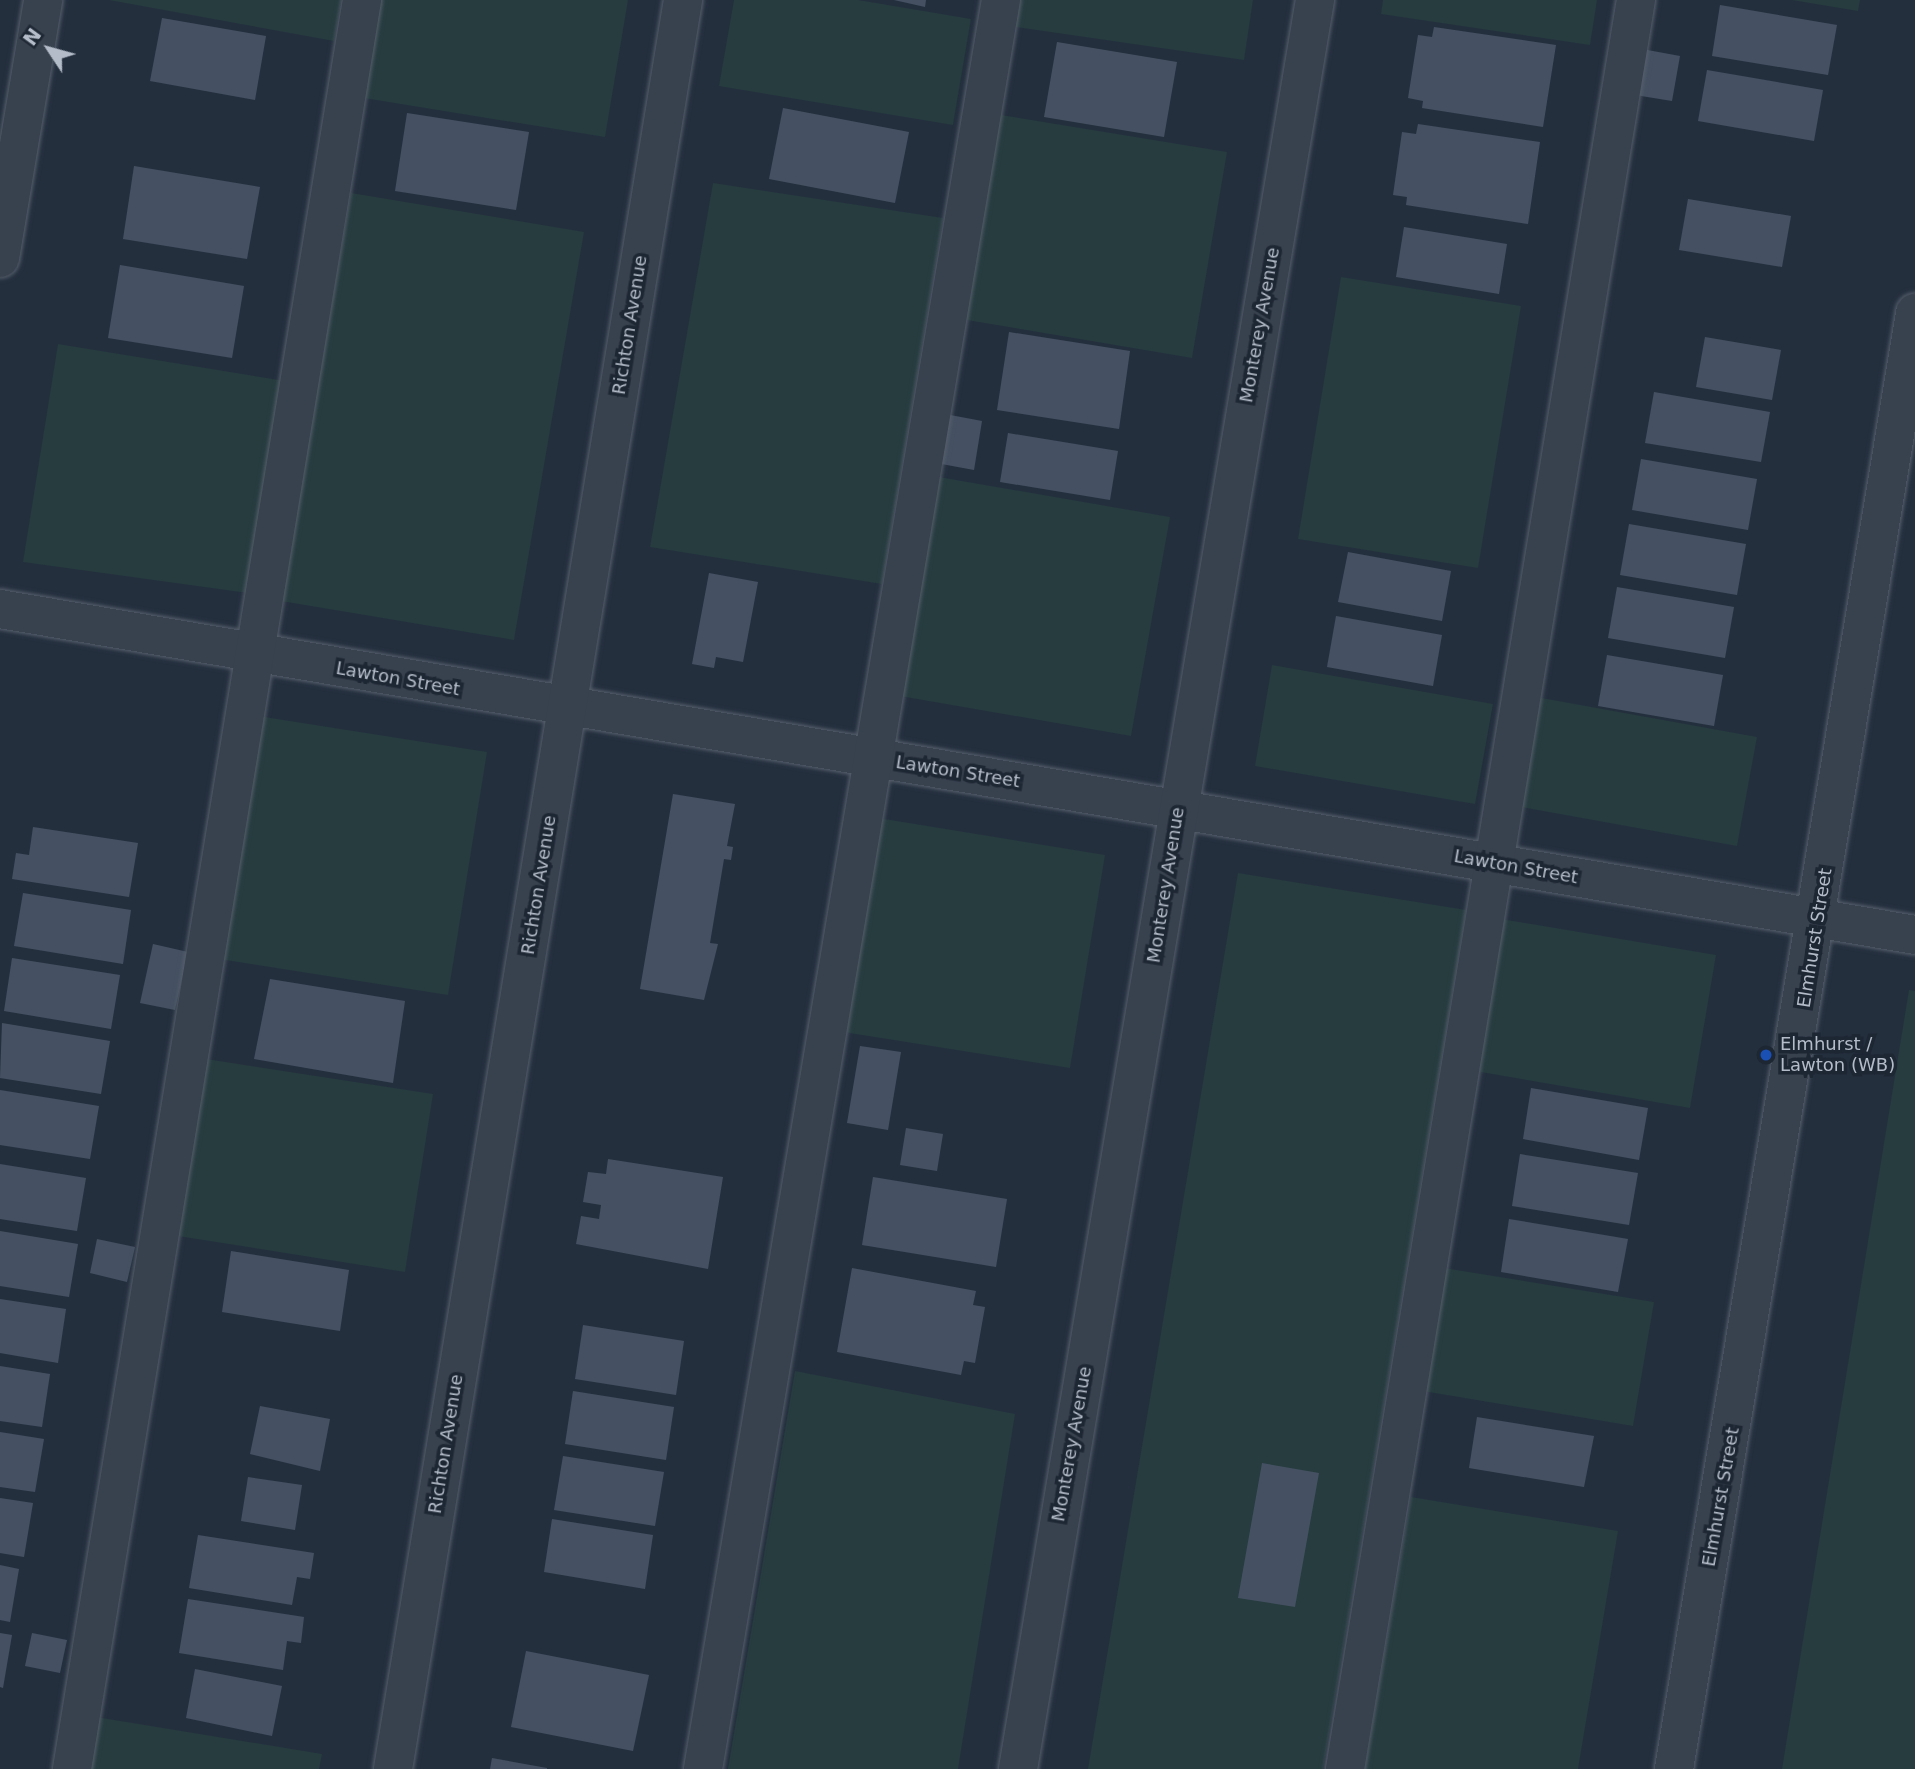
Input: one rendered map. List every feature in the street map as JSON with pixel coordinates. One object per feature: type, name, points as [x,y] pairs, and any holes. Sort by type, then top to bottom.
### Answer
[{"type":"street","points":[[0,258],[43,0]]},
{"type":"street","points":[[72,1769],[362,0]]},
{"type":"street","name":"Richton Avenue","points":[[393,1769],[682,0]]},
{"type":"street","points":[[703,1769],[1001,0]]},
{"type":"street","name":"Monterey Avenue","points":[[1018,1769],[1315,0]]},
{"type":"street","points":[[1345,1769],[1490,862],[1636,0]]},
{"type":"street","name":"Elmhurst Street","points":[[1674,1769],[1818,919],[1915,313]]},
{"type":"street","name":"Lawton Street","points":[[0,609],[568,708],[1179,807],[1915,935]]},
{"type":"green space","points":[[109,0],[341,0],[334,41]]},
{"type":"green space","points":[[380,0],[628,0],[605,137],[364,98]]},
{"type":"green space","points":[[734,0],[858,0],[971,19],[953,125],[719,86]]},
{"type":"green space","points":[[1013,0],[1253,0],[1244,60],[1009,26]]},
{"type":"green space","points":[[1383,0],[1597,0],[1590,45],[1381,14]]},
{"type":"green space","points":[[1792,0],[1860,0],[1858,11]]},
{"type":"green space","points":[[995,114],[1227,152],[1192,358],[961,319]]},
{"type":"green space","points":[[713,183],[943,218],[882,584],[650,547]]},
{"type":"green space","points":[[351,193],[584,232],[514,640],[281,601]]},
{"type":"green space","points":[[1341,277],[1521,306],[1478,568],[1298,539]]},
{"type":"green space","points":[[58,344],[285,381],[248,593],[23,562]]},
{"type":"green space","points":[[939,477],[1170,517],[1131,736],[900,696]]},
{"type":"green space","points":[[1272,665],[1493,704],[1475,804],[1255,766]]},
{"type":"green space","points":[[1536,697],[1757,737],[1737,846],[1516,806]]},
{"type":"green space","points":[[258,716],[487,752],[448,995],[219,959]]},
{"type":"green space","points":[[872,817],[1105,855],[1070,1068],[837,1031]]},
{"type":"green space","points":[[1238,873],[1466,910],[1323,1769],[1088,1769]]},
{"type":"green space","points":[[1501,919],[1716,955],[1690,1108],[1475,1071]]},
{"type":"green space","points":[[1909,990],[1915,991],[1915,1769],[1782,1769]]},
{"type":"green space","points":[[206,1059],[433,1094],[405,1272],[178,1236]]},
{"type":"green space","points":[[1444,1268],[1654,1302],[1633,1426],[1423,1391]]},
{"type":"green space","points":[[795,1371],[1015,1414],[958,1769],[728,1769]]},
{"type":"green space","points":[[1411,1497],[1618,1531],[1578,1769],[1365,1769]]},
{"type":"green space","points":[[96,1717],[322,1754],[319,1769],[87,1769]]},
{"type":"building","points":[[894,0],[926,0],[925,7]]},
{"type":"building","points":[[1720,5],[1837,25],[1828,75],[1712,56]]},
{"type":"building","points":[[162,18],[266,36],[255,100],[150,81]]},
{"type":"building","points":[[1434,27],[1556,45],[1543,127],[1422,108],[1423,101],[1408,98],[1418,35],[1432,37]]},
{"type":"building","points":[[1057,42],[1177,62],[1164,137],[1044,117]]},
{"type":"building","points":[[1642,49],[1680,56],[1672,101],[1635,95]]},
{"type":"building","points":[[1707,70],[1823,90],[1814,141],[1698,121]]},
{"type":"building","points":[[783,108],[909,132],[895,203],[769,179]]},
{"type":"building","points":[[407,113],[529,132],[516,210],[395,191]]},
{"type":"building","points":[[1418,124],[1540,142],[1528,224],[1406,205],[1407,197],[1393,195],[1402,132],[1416,134]]},
{"type":"building","points":[[134,166],[260,187],[247,259],[123,239]]},
{"type":"building","points":[[1688,199],[1791,216],[1782,267],[1679,250]]},
{"type":"building","points":[[1404,227],[1507,244],[1499,294],[1396,277]]},
{"type":"building","points":[[120,265],[244,286],[232,358],[108,338]]},
{"type":"building","points":[[1009,332],[1130,351],[1119,429],[997,410]]},
{"type":"building","points":[[1705,337],[1781,350],[1772,400],[1696,387]]},
{"type":"building","points":[[1654,392],[1770,412],[1761,462],[1645,443]]},
{"type":"building","points":[[945,414],[982,421],[974,470],[936,463]]},
{"type":"building","points":[[1008,433],[1118,451],[1110,500],[1000,482]]},
{"type":"building","points":[[1641,459],[1757,479],[1748,530],[1632,510]]},
{"type":"building","points":[[1629,524],[1746,544],[1737,595],[1620,575]]},
{"type":"building","points":[[1348,552],[1451,571],[1442,621],[1338,602]]},
{"type":"building","points":[[709,573],[758,582],[743,662],[716,657],[714,668],[692,664]]},
{"type":"building","points":[[1617,587],[1734,607],[1725,658],[1608,638]]},
{"type":"building","points":[[1336,616],[1442,635],[1433,686],[1327,667]]},
{"type":"building","points":[[1607,655],[1723,675],[1714,726],[1598,706]]},
{"type":"building","points":[[673,794],[735,804],[727,846],[733,847],[731,860],[724,859],[710,943],[718,944],[704,1000],[640,989]]},
{"type":"building","points":[[33,827],[138,843],[129,897],[12,879],[16,853],[29,855]]},
{"type":"building","points":[[23,893],[131,910],[123,964],[14,946]]},
{"type":"building","points":[[153,944],[188,952],[175,1010],[140,1003]]},
{"type":"building","points":[[12,958],[120,975],[111,1029],[4,1011]]},
{"type":"building","points":[[270,979],[405,1001],[393,1083],[254,1059]]},
{"type":"building","points":[[2,1023],[110,1041],[101,1094],[0,1078]]},
{"type":"building","points":[[860,1046],[901,1052],[888,1130],[847,1123]]},
{"type":"building","points":[[1531,1088],[1648,1108],[1639,1160],[1523,1139]]},
{"type":"building","points":[[0,1090],[99,1106],[90,1159],[0,1145]]},
{"type":"building","points":[[906,1128],[943,1134],[937,1171],[900,1165]]},
{"type":"building","points":[[1520,1154],[1638,1173],[1629,1225],[1512,1206]]},
{"type":"building","points":[[608,1159],[723,1177],[708,1269],[576,1244],[581,1216],[599,1219],[601,1205],[583,1202],[588,1172],[606,1174]]},
{"type":"building","points":[[0,1164],[86,1178],[77,1231],[0,1219]]},
{"type":"building","points":[[873,1177],[1007,1199],[996,1267],[862,1245]]},
{"type":"building","points":[[1509,1219],[1628,1239],[1618,1292],[1501,1272]]},
{"type":"building","points":[[0,1231],[78,1244],[69,1297],[0,1286]]},
{"type":"building","points":[[97,1239],[135,1247],[127,1282],[90,1273]]},
{"type":"building","points":[[231,1251],[349,1270],[340,1331],[222,1312]]},
{"type":"building","points":[[852,1268],[976,1291],[973,1305],[985,1307],[975,1363],[964,1361],[961,1375],[837,1352]]},
{"type":"building","points":[[0,1299],[66,1309],[58,1363],[0,1353]]},
{"type":"building","points":[[583,1325],[684,1341],[676,1395],[575,1379]]},
{"type":"building","points":[[0,1366],[50,1374],[42,1427],[0,1421]]},
{"type":"building","points":[[573,1391],[674,1407],[666,1460],[565,1444]]},
{"type":"building","points":[[260,1406],[330,1419],[320,1471],[250,1454]]},
{"type":"building","points":[[1477,1417],[1594,1436],[1584,1487],[1469,1468]]},
{"type":"building","points":[[0,1432],[44,1439],[35,1492],[0,1487]]},
{"type":"building","points":[[563,1456],[664,1472],[655,1526],[554,1510]]},
{"type":"building","points":[[1262,1463],[1319,1473],[1295,1607],[1238,1598]]},
{"type":"building","points":[[248,1477],[302,1485],[295,1530],[241,1521]]},
{"type":"building","points":[[0,1498],[33,1503],[24,1557],[0,1553]]},
{"type":"building","points":[[552,1519],[653,1535],[645,1589],[544,1572]]},
{"type":"building","points":[[198,1535],[314,1553],[310,1579],[297,1577],[292,1605],[189,1588]]},
{"type":"building","points":[[0,1565],[19,1569],[10,1622],[0,1620]]},
{"type":"building","points":[[188,1599],[304,1617],[301,1643],[287,1641],[283,1670],[179,1653]]},
{"type":"building","points":[[0,1633],[12,1635],[3,1688],[0,1687]]},
{"type":"building","points":[[32,1633],[67,1640],[60,1673],[25,1666]]},
{"type":"building","points":[[526,1651],[649,1675],[633,1751],[511,1727]]},
{"type":"building","points":[[195,1669],[282,1686],[272,1736],[186,1718]]},
{"type":"building","points":[[492,1758],[547,1768],[547,1769],[490,1769]]},
{"type":"place","name":"Elmhurst / Lawton (WB)","points":[[1766,1055]]}]
